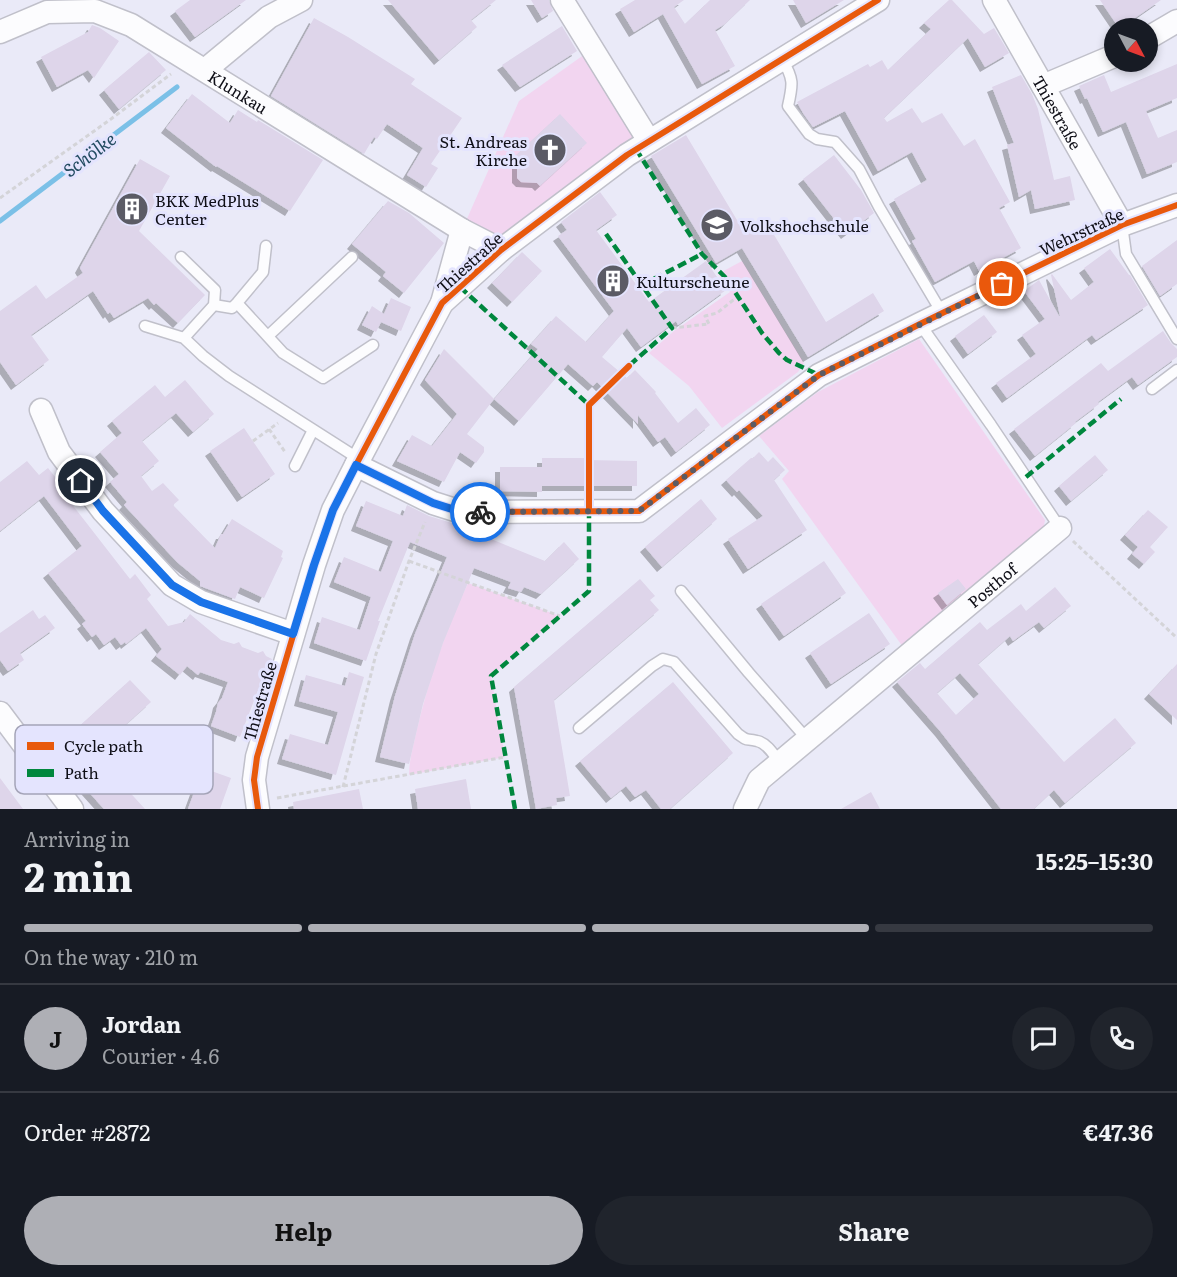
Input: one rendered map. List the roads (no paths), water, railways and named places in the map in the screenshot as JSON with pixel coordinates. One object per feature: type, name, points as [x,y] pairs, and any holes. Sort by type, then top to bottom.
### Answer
[{"type":"street","points":[[197,65],[268,17],[301,0]]},
{"type":"street","points":[[562,0],[648,141]]},
{"type":"street","name":"Thiestraße","points":[[257,805],[254,780],[257,757],[314,565],[333,510],[442,303],[501,250],[627,155],[878,0]]},
{"type":"street","name":"Thiestraße","points":[[994,0],[1122,225]]},
{"type":"street","name":"Klunkau","points":[[0,32],[47,12],[95,11],[131,26],[462,230],[501,250]]},
{"type":"street","points":[[1158,32],[1177,21]]},
{"type":"street","points":[[1043,86],[1104,60]]},
{"type":"street","name":"Wehrstraße","points":[[357,462],[433,503],[455,510],[480,512],[639,511],[819,375],[1122,225],[1177,205]]},
{"type":"street","points":[[442,303],[462,230]]},
{"type":"street","points":[[41,410],[59,452],[103,511],[172,585],[201,602],[293,634]]},
{"type":"street","name":"Posthof","points":[[745,809],[759,780],[1060,528]]},
{"type":"street","points":[[0,713],[15,733]]},
{"type":"street","points":[[61,794],[72,809]]},
{"type":"lane","points":[[782,59],[790,72],[793,85],[788,106],[809,134],[817,139],[835,142],[859,169],[942,313]]},
{"type":"lane","points":[[1122,225],[1126,254],[1177,339]]},
{"type":"lane","points":[[214,305],[232,308],[237,303],[263,272],[266,246]]},
{"type":"lane","points":[[181,257],[215,290],[214,305],[184,338]]},
{"type":"lane","points":[[268,336],[352,257]]},
{"type":"lane","points":[[237,303],[283,353],[323,378],[373,345]]},
{"type":"lane","points":[[920,324],[1060,528]]},
{"type":"lane","points":[[145,326],[184,338],[229,376],[357,462]]},
{"type":"lane","points":[[1152,390],[1177,369]]},
{"type":"lane","points":[[295,466],[312,430]]},
{"type":"lane","points":[[681,591],[807,739]]},
{"type":"lane","points":[[579,728],[663,659],[674,662],[738,734],[746,740],[759,741],[780,763]]},
{"type":"waterway","name":"Schölke","points":[[0,221],[177,87]]},
{"type":"place","name":"St. Andreas Kirche","points":[[550,150]]},
{"type":"place","name":"BKK MedPlus Center","points":[[132,209]]},
{"type":"place","name":"Volkshochschule","points":[[717,225]]},
{"type":"place","name":"Kulturscheune","points":[[613,281]]}]
